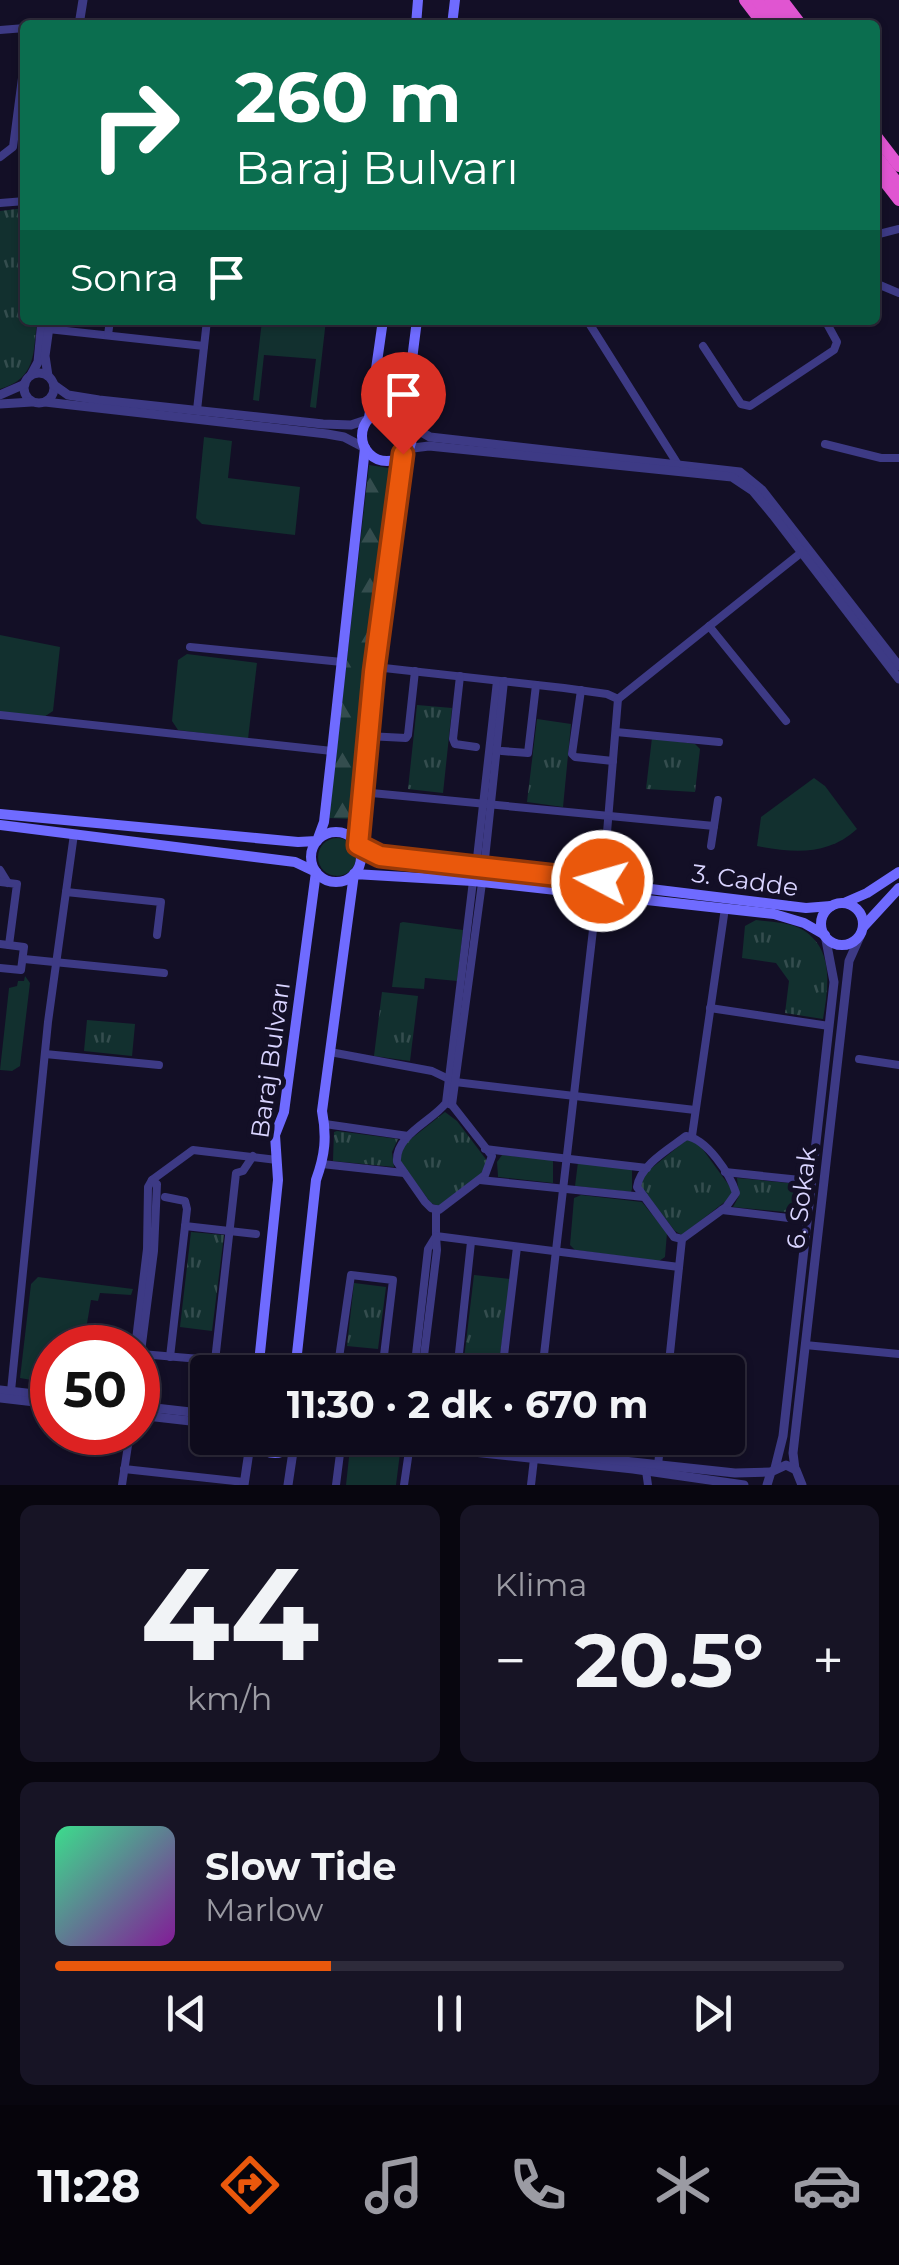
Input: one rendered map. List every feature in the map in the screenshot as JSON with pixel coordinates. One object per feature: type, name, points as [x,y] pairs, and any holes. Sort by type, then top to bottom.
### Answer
[{"type":"highway","points":[[745,0],[760,20]]},
{"type":"highway","points":[[757,0],[772,20]]},
{"type":"highway","points":[[770,0],[786,20]]},
{"type":"highway","points":[[782,0],[797,20]]},
{"type":"highway","points":[[880,127],[899,152]]},
{"type":"highway","points":[[880,141],[899,166]]},
{"type":"highway","points":[[880,160],[899,184]]},
{"type":"highway","points":[[880,175],[899,200]]},
{"type":"main road","points":[[316,872],[311,857],[324,822],[365,448],[362,433],[368,419],[382,325]]},
{"type":"main road","points":[[297,1355],[316,1180],[326,1144],[322,1111],[354,874],[360,860],[360,792],[375,667],[403,454],[411,441],[407,398],[415,325]]},
{"type":"main road","points":[[368,419],[390,412],[409,425]]},
{"type":"main road","points":[[365,448],[382,460],[403,454]]},
{"type":"main road","points":[[0,814],[298,842],[316,842],[338,832],[358,845]]},
{"type":"main road","points":[[0,825],[295,862],[322,878],[339,882],[354,874]]},
{"type":"main road","name":"3. Cadde","points":[[358,845],[380,856],[806,908],[832,906]]},
{"type":"main road","name":"Baraj Bulvarı","points":[[260,1355],[278,1180],[275,1135],[284,1112],[316,872]]},
{"type":"main road","points":[[899,872],[832,906],[821,922],[824,935],[834,944],[846,945],[899,888]]},
{"type":"main road","name":"3. Cadde","points":[[354,874],[477,882],[725,908],[789,918],[824,935]]},
{"type":"main road","points":[[844,903],[857,908],[862,930]]},
{"type":"street","points":[[0,157],[13,147],[20,93]]},
{"type":"street","points":[[40,402],[28,397],[27,380],[38,362],[47,325]]},
{"type":"street","points":[[40,402],[52,395],[45,356],[47,325]]},
{"type":"street","points":[[57,325],[204,346]]},
{"type":"street","points":[[108,335],[109,325]]},
{"type":"street","points":[[198,410],[206,325]]},
{"type":"street","points":[[590,325],[677,463]]},
{"type":"street","points":[[702,346],[740,404],[750,406],[834,350],[837,342],[827,325]]},
{"type":"street","points":[[0,395],[39,373],[68,395],[340,426],[368,419]]},
{"type":"street","points":[[0,404],[40,402],[327,434],[365,448]]},
{"type":"street","points":[[409,425],[430,437],[740,472],[751,479],[899,666]]},
{"type":"street","points":[[825,444],[882,458],[899,458]]},
{"type":"street","points":[[403,454],[412,448],[429,446],[732,477],[753,491],[899,680]]},
{"type":"street","points":[[618,699],[802,552]]},
{"type":"street","points":[[709,626],[786,722]]},
{"type":"street","points":[[190,647],[342,662]]},
{"type":"street","points":[[375,667],[581,690],[618,699]]},
{"type":"street","points":[[367,736],[406,738],[415,671]]},
{"type":"street","points":[[460,676],[453,739],[455,744],[476,746]]},
{"type":"street","points":[[480,867],[500,681]]},
{"type":"street","points":[[502,750],[528,753],[536,685]]},
{"type":"street","points":[[581,690],[572,754],[575,758],[613,761]]},
{"type":"street","points":[[602,881],[618,699]]},
{"type":"street","points":[[0,715],[332,752]]},
{"type":"street","points":[[616,732],[718,742]]},
{"type":"street","points":[[360,792],[714,826]]},
{"type":"street","points":[[711,846],[718,800]]},
{"type":"street","points":[[4,1393],[74,834]]},
{"type":"street","points":[[0,870],[4,882],[17,884],[5,945],[24,947],[21,970],[0,968]]},
{"type":"street","points":[[449,1104],[492,1156],[480,1180],[459,1198],[436,1209],[430,1208],[396,1162],[396,1154],[408,1136],[449,1104],[477,882]]},
{"type":"street","points":[[66,892],[161,902],[157,935]]},
{"type":"street","points":[[544,1355],[597,896]]},
{"type":"street","points":[[692,1136],[725,908]]},
{"type":"street","name":"6. Sokak","points":[[799,1476],[793,1453],[849,961],[862,930]]},
{"type":"street","name":"6. Sokak","points":[[767,1485],[783,1436],[834,982],[824,935]]},
{"type":"street","points":[[24,959],[164,973]]},
{"type":"street","points":[[710,1008],[829,1026]]},
{"type":"street","points":[[330,1052],[432,1071],[452,1080],[695,1110]]},
{"type":"street","points":[[45,1054],[159,1065]]},
{"type":"street","points":[[859,1060],[899,1064]]},
{"type":"street","points":[[324,1124],[408,1136]]},
{"type":"street","points":[[686,1136],[692,1136],[725,1172],[736,1193],[722,1210],[682,1238],[674,1237],[637,1188],[637,1181],[686,1136]]},
{"type":"street","points":[[485,1149],[647,1168]]},
{"type":"street","points":[[140,1325],[148,1187],[152,1180],[193,1150],[277,1160]]},
{"type":"street","points":[[216,1355],[236,1173],[243,1171],[253,1156]]},
{"type":"street","points":[[322,1164],[404,1173]]},
{"type":"street","points":[[725,1172],[810,1180]]},
{"type":"street","points":[[480,1180],[644,1197]]},
{"type":"street","points":[[165,1197],[184,1201],[185,1226],[170,1357]]},
{"type":"street","points":[[424,1355],[437,1250],[436,1209]]},
{"type":"street","points":[[722,1210],[805,1220]]},
{"type":"street","points":[[185,1226],[256,1234]]},
{"type":"street","points":[[436,1236],[679,1267]]},
{"type":"street","points":[[416,1355],[428,1249],[436,1236]]},
{"type":"street","points":[[670,1355],[682,1238]]},
{"type":"street","points":[[458,1355],[471,1242]]},
{"type":"street","points":[[504,1355],[517,1247]]},
{"type":"street","points":[[339,1355],[350,1275],[393,1280],[384,1355]]},
{"type":"street","points":[[805,1345],[899,1354]]},
{"type":"street","points":[[160,1355],[190,1358]]},
{"type":"street","points":[[4,1393],[30,1395]]},
{"type":"street","points":[[4,1393],[30,1399]]},
{"type":"street","points":[[160,1409],[190,1412]]},
{"type":"street","points":[[160,1418],[190,1421]]},
{"type":"street","points":[[120,1485],[124,1455]]},
{"type":"street","points":[[120,1485],[125,1455]]},
{"type":"street","points":[[124,1468],[244,1483],[249,1455]]},
{"type":"street","points":[[288,1485],[295,1455]]},
{"type":"street","points":[[336,1485],[340,1455]]},
{"type":"street","points":[[404,1485],[408,1455]]},
{"type":"street","points":[[532,1485],[534,1455],[735,1473],[786,1465],[814,1485]]},
{"type":"street","points":[[652,1485],[660,1455]]},
{"type":"street","points":[[596,1462],[744,1485]]},
{"type":"street","points":[[646,1471],[652,1485]]},
{"type":"green space","points":[[20,209],[20,325],[37,325],[27,371],[0,389],[0,211]]},
{"type":"green space","points":[[261,325],[325,325],[316,408],[310,407],[316,359],[264,355],[259,401],[253,400]]},
{"type":"green space","points":[[204,437],[232,441],[228,478],[300,487],[295,535],[202,524],[196,518]]},
{"type":"green space","points":[[369,465],[395,469],[350,819],[329,818]]},
{"type":"green space","points":[[0,635],[60,647],[53,711],[44,717],[0,712]]},
{"type":"green space","points":[[187,654],[257,663],[248,739],[178,730],[172,721],[178,660]]},
{"type":"green space","points":[[417,705],[452,708],[443,793],[408,789]]},
{"type":"green space","points":[[537,719],[571,724],[563,807],[527,802]]},
{"type":"green space","points":[[652,738],[695,744],[700,749],[695,792],[646,789]]},
{"type":"green space","points":[[814,778],[825,786],[857,829],[822,848],[784,850],[757,846],[761,817]]},
{"type":"green space","points":[[337,838],[350,844],[356,857],[350,870],[337,876],[324,870],[318,857],[324,844]]},
{"type":"green space","points":[[756,920],[798,927],[820,948],[827,971],[823,1019],[785,1013],[789,981],[776,963],[742,958],[745,926]]},
{"type":"green space","points":[[403,922],[463,930],[457,981],[425,978],[424,989],[392,987]]},
{"type":"green space","points":[[25,976],[30,983],[20,1066],[12,1071],[0,1070],[9,988],[24,981]]},
{"type":"green space","points":[[382,992],[418,996],[410,1061],[374,1056]]},
{"type":"green space","points":[[87,1020],[135,1024],[132,1056],[84,1051]]},
{"type":"green space","points":[[445,1112],[457,1121],[488,1162],[485,1171],[438,1206],[431,1203],[399,1160],[402,1146]]},
{"type":"green space","points":[[337,1131],[398,1139],[392,1152],[394,1167],[333,1161]]},
{"type":"green space","points":[[689,1138],[696,1140],[733,1191],[731,1197],[682,1235],[640,1186],[643,1175]]},
{"type":"green space","points":[[502,1155],[553,1160],[553,1183],[498,1177],[497,1162]]},
{"type":"green space","points":[[578,1162],[632,1169],[631,1192],[575,1186]]},
{"type":"green space","points":[[737,1178],[799,1184],[796,1213],[733,1207],[739,1196]]},
{"type":"green space","points":[[581,1195],[642,1202],[667,1233],[665,1257],[659,1261],[575,1250],[570,1245],[574,1198]]},
{"type":"green space","points":[[191,1232],[224,1235],[212,1331],[180,1327]]},
{"type":"green space","points":[[474,1275],[510,1279],[500,1355],[464,1355]]},
{"type":"green space","points":[[38,1277],[133,1289],[131,1295],[100,1293],[98,1301],[91,1300],[87,1325],[30,1325],[30,1380],[20,1378],[31,1284]]},
{"type":"green space","points":[[354,1283],[386,1287],[378,1349],[347,1346]]},
{"type":"green space","points":[[349,1455],[400,1455],[396,1485],[346,1485]]},
{"type":"route","points":[[403,454],[374,672],[358,845],[380,856],[602,881]]}]
